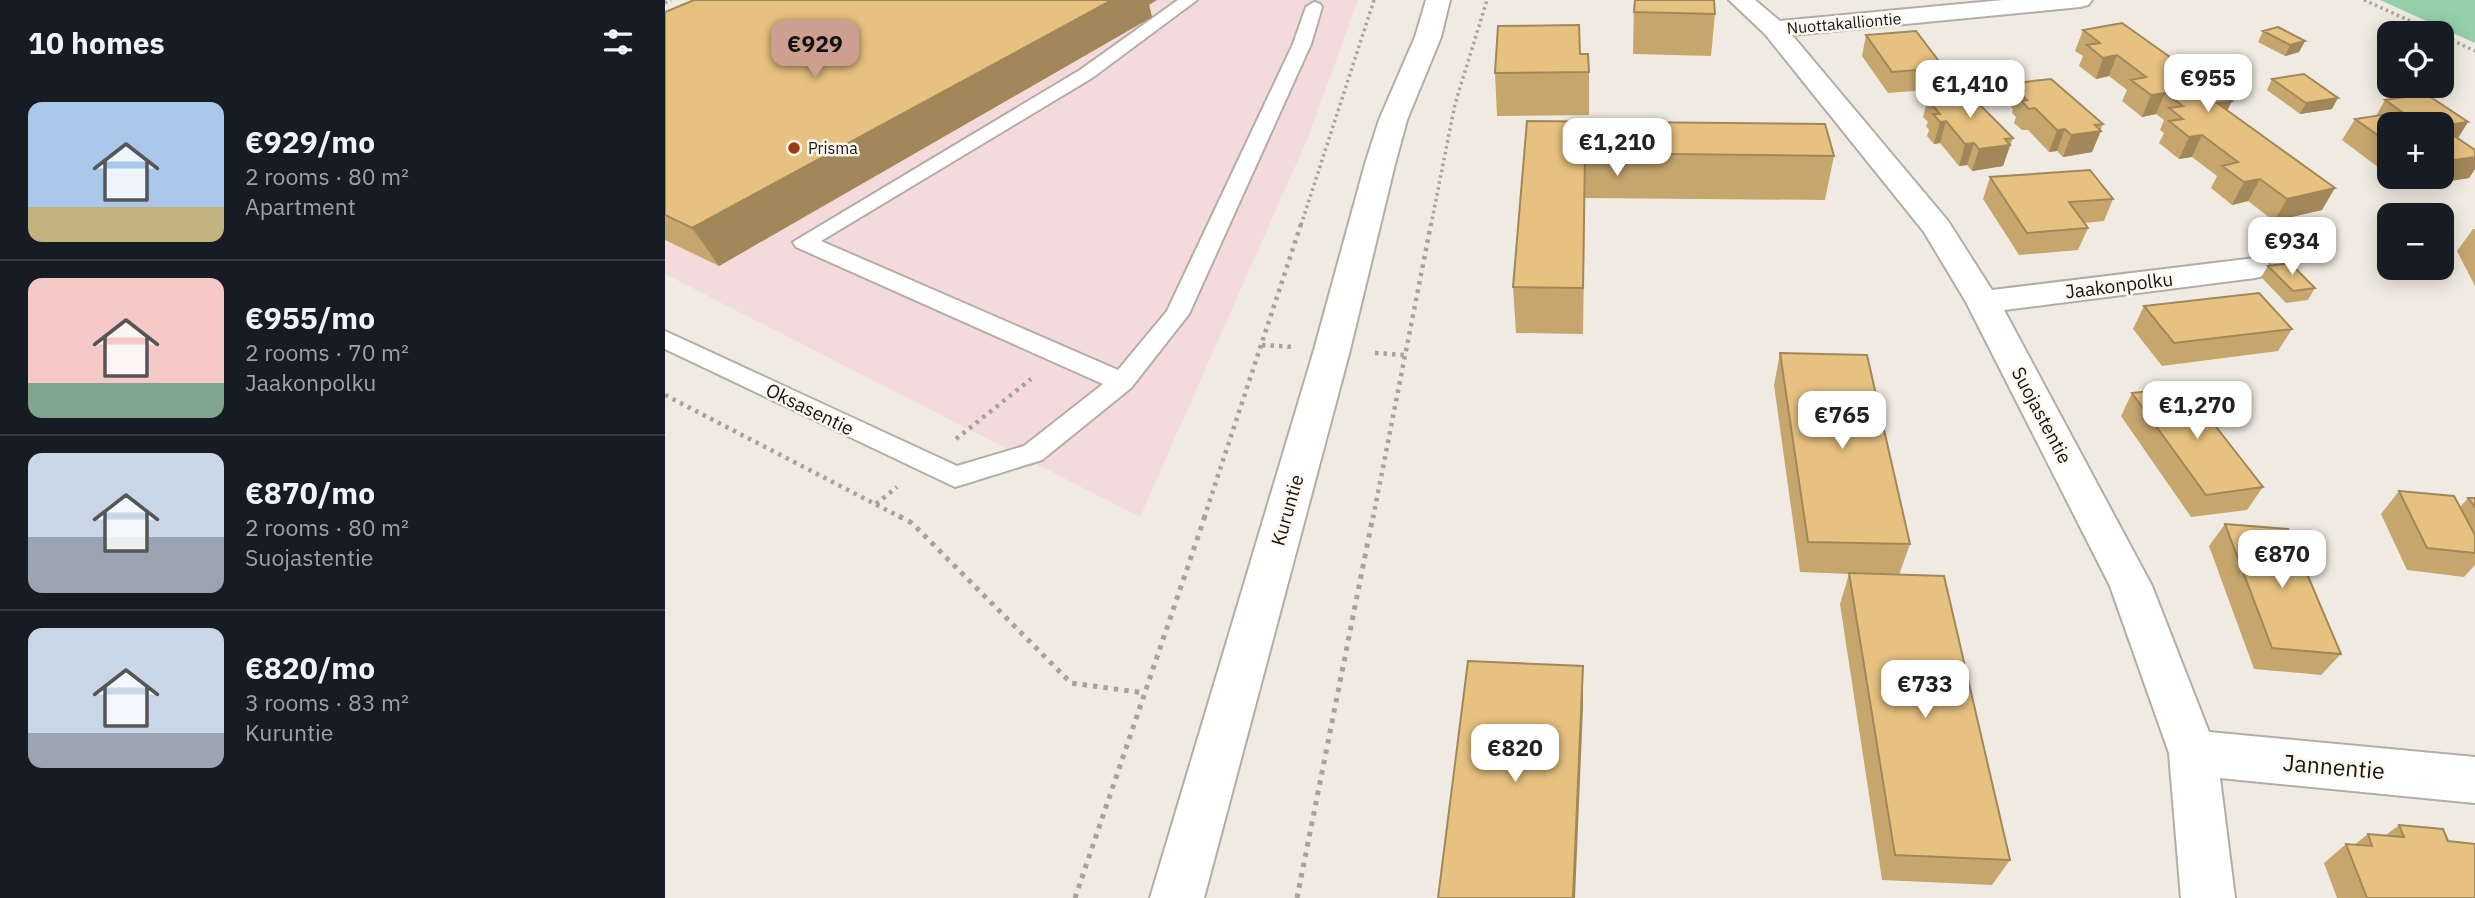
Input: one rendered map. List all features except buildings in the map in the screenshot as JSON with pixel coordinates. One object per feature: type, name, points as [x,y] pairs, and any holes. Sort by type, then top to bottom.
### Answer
[{"type":"street","name":"Kuruntie","points":[[1393,120],[1404,36],[1412,0]]},
{"type":"street","name":"Kuruntie","points":[[1177,898],[1393,120],[1428,37],[1438,0]]},
{"type":"street","name":"Suojastentie","points":[[1741,0],[1774,29],[1907,188],[1937,228],[1983,302],[2131,586],[2193,753],[2208,898]]},
{"type":"street","name":"Nuottakalliontie","points":[[1774,29],[2081,0]]},
{"type":"street","name":"Jaakonpolku","points":[[1983,302],[2255,268]]},
{"type":"street","name":"Jannentie","points":[[2193,753],[2475,779]]},
{"type":"lane","points":[[1122,382],[804,242],[1086,74],[1189,0]]},
{"type":"lane","points":[[955,477],[1033,453],[1122,382],[1177,314],[1302,44],[1314,7]]},
{"type":"lane","name":"Oksasentie","points":[[665,339],[924,465],[955,477]]},
{"type":"path","points":[[665,3],[671,0]]},
{"type":"path","points":[[1075,898],[1374,0]]},
{"type":"path","points":[[1297,898],[1455,104],[1487,0]]},
{"type":"path","points":[[2364,0],[2410,21]]},
{"type":"path","points":[[2454,41],[2475,51]]},
{"type":"path","points":[[924,465],[1059,356]]},
{"type":"path","points":[[665,395],[912,523],[1071,683],[1145,693]]},
{"type":"shaded area","points":[[725,0],[1358,0],[1309,135],[1140,517],[665,274],[665,46]]},
{"type":"green space","points":[[2380,0],[2475,0],[2475,43],[2454,33],[2454,21],[2426,21]]},
{"type":"place","name":"Prisma","points":[[794,148]]}]
